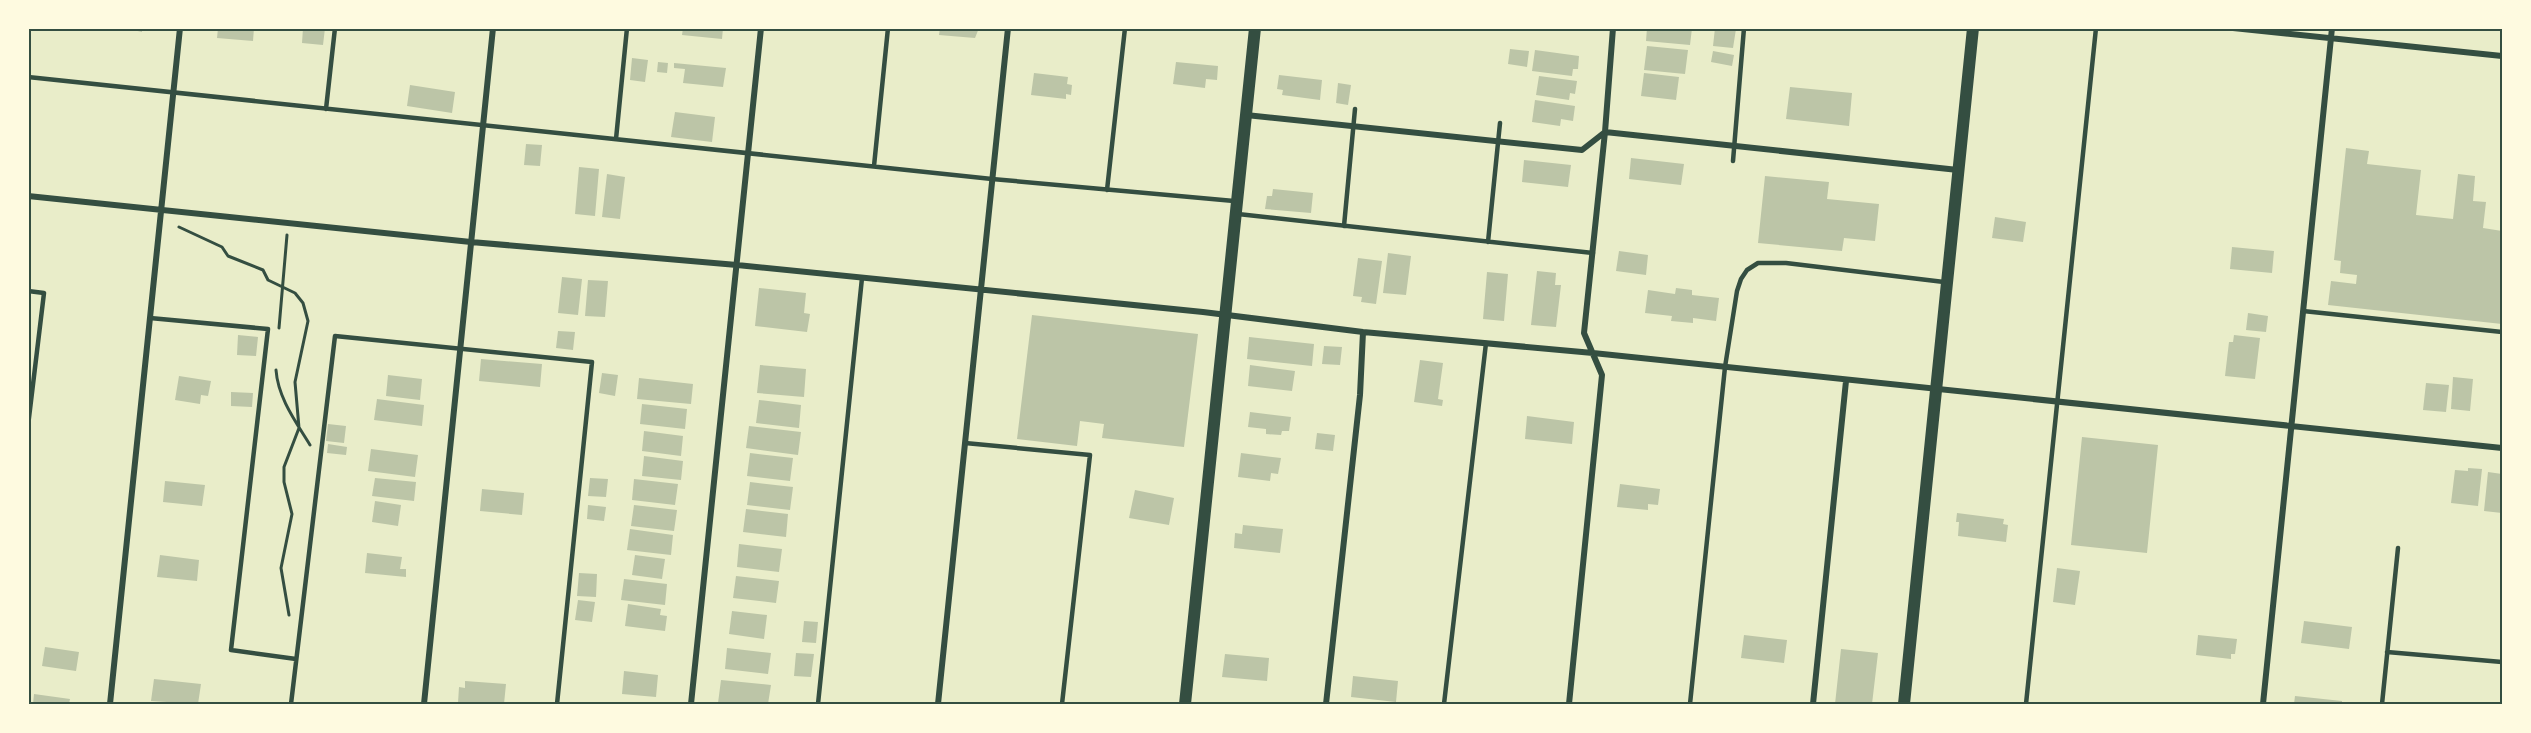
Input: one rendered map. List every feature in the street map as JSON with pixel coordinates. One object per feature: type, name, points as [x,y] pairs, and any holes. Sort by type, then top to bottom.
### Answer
[{"type":"main road","points":[[1185,705],[1255,28]]},
{"type":"main road","points":[[1904,705],[1973,28]]},
{"type":"street","points":[[110,705],[180,28]]},
{"type":"street","points":[[423,705],[493,28]]},
{"type":"street","points":[[692,705],[761,28]]},
{"type":"street","points":[[938,705],[1008,28]]},
{"type":"street","points":[[1569,705],[1602,375],[1584,333],[1605,132],[1612,28]]},
{"type":"street","points":[[2233,28],[2502,56]]},
{"type":"street","points":[[2263,705],[2332,28]]},
{"type":"street","points":[[1246,115],[1582,150],[1605,132],[1959,170]]},
{"type":"street","points":[[28,196],[471,242],[737,265],[1225,314],[1363,332],[1593,353],[2502,448]]},
{"type":"street","points":[[1326,705],[1360,395],[1363,332]]},
{"type":"street","points":[[1812,705],[1846,381]]},
{"type":"lane","points":[[326,109],[335,28]]},
{"type":"lane","points":[[616,139],[627,28]]},
{"type":"lane","points":[[874,166],[888,28]]},
{"type":"lane","points":[[1107,190],[1125,28]]},
{"type":"lane","points":[[1733,161],[1744,28]]},
{"type":"lane","points":[[2026,705],[2096,28]]},
{"type":"lane","points":[[28,77],[1107,190],[1344,226],[1593,253]]},
{"type":"lane","points":[[1344,226],[1355,110]]},
{"type":"lane","points":[[1488,242],[1500,123]]},
{"type":"lane","points":[[1690,705],[1725,368],[1737,291],[1747,270],[1758,263],[1786,263],[1947,282]]},
{"type":"lane","points":[[818,705],[862,278]]},
{"type":"lane","points":[[28,291],[44,293],[28,426]]},
{"type":"lane","points":[[2303,311],[2502,332]]},
{"type":"lane","points":[[150,318],[268,329],[231,650],[296,659]]},
{"type":"lane","points":[[291,705],[335,336],[592,362],[557,705]]},
{"type":"lane","points":[[1444,705],[1486,343]]},
{"type":"lane","points":[[965,443],[1089,455],[1062,705]]},
{"type":"lane","points":[[2382,705],[2398,548]]},
{"type":"lane","points":[[2387,652],[2502,662]]},
{"type":"path","points":[[279,335],[288,223]]},
{"type":"path","points":[[179,227],[215,243],[228,256],[263,270],[268,280],[295,293],[303,303],[308,321],[295,382],[299,428],[284,467],[284,482],[292,514],[281,568],[285,582],[287,609],[291,622],[299,634]]},
{"type":"path","points":[[277,363],[276,373],[282,395],[320,462]]},
{"type":"building","points":[[124,28],[142,28],[142,32]]},
{"type":"building","points":[[218,28],[254,28],[253,41],[217,38]]},
{"type":"building","points":[[303,28],[325,28],[323,45],[302,43]]},
{"type":"building","points":[[683,28],[723,28],[722,39],[682,35]]},
{"type":"building","points":[[940,28],[979,28],[975,38],[939,35]]},
{"type":"building","points":[[1647,28],[1692,28],[1690,45],[1646,41]]},
{"type":"building","points":[[1715,28],[1736,29],[1733,48],[1713,46]]},
{"type":"building","points":[[1647,46],[1688,50],[1685,74],[1644,70]]},
{"type":"building","points":[[1510,49],[1529,51],[1527,67],[1508,64]]},
{"type":"building","points":[[1535,50],[1579,56],[1578,69],[1573,69],[1572,76],[1532,71]]},
{"type":"building","points":[[1713,51],[1734,55],[1732,66],[1711,62]]},
{"type":"building","points":[[632,58],[648,60],[645,82],[630,80]]},
{"type":"building","points":[[658,62],[668,63],[667,73],[657,72]]},
{"type":"building","points":[[1176,62],[1218,66],[1217,80],[1206,79],[1205,88],[1173,84]]},
{"type":"building","points":[[674,63],[726,68],[723,87],[683,83],[685,69],[674,68]]},
{"type":"building","points":[[1034,73],[1068,77],[1067,84],[1072,85],[1071,95],[1066,94],[1066,99],[1031,95]]},
{"type":"building","points":[[1644,73],[1679,77],[1676,100],[1641,96]]},
{"type":"building","points":[[1279,75],[1322,80],[1320,100],[1282,95],[1283,90],[1277,89]]},
{"type":"building","points":[[1539,76],[1577,81],[1575,94],[1570,93],[1569,100],[1536,95]]},
{"type":"building","points":[[1338,83],[1351,85],[1348,105],[1336,103]]},
{"type":"building","points":[[410,85],[455,92],[452,113],[407,106]]},
{"type":"building","points":[[1790,87],[1852,93],[1849,126],[1786,119]]},
{"type":"building","points":[[1535,100],[1575,106],[1573,121],[1561,119],[1560,126],[1532,122]]},
{"type":"building","points":[[675,112],[715,117],[712,142],[671,137]]},
{"type":"building","points":[[526,144],[542,145],[540,166],[524,165]]},
{"type":"building","points":[[2346,148],[2369,151],[2367,164],[2421,170],[2416,215],[2453,219],[2458,174],[2475,176],[2473,201],[2486,202],[2483,228],[2502,231],[2502,324],[2328,305],[2331,281],[2356,284],[2357,275],[2340,273],[2341,261],[2334,260]]},
{"type":"building","points":[[1631,158],[1684,164],[1681,185],[1629,179]]},
{"type":"building","points":[[1524,160],[1571,165],[1568,187],[1522,182]]},
{"type":"building","points":[[579,167],[599,169],[595,216],[575,214]]},
{"type":"building","points":[[607,174],[625,177],[620,219],[602,217]]},
{"type":"building","points":[[1765,176],[1829,182],[1827,199],[1879,204],[1875,241],[1844,238],[1842,251],[1758,243]]},
{"type":"building","points":[[1273,189],[1313,193],[1311,213],[1265,209],[1267,196],[1272,196]]},
{"type":"building","points":[[1995,217],[2026,222],[2023,242],[1992,238]]},
{"type":"building","points":[[2232,247],[2274,251],[2272,273],[2230,269]]},
{"type":"building","points":[[1619,251],[1648,255],[1646,275],[1616,271]]},
{"type":"building","points":[[1388,253],[1411,256],[1406,295],[1383,293]]},
{"type":"building","points":[[1358,258],[1382,261],[1376,304],[1361,302],[1362,297],[1353,296]]},
{"type":"building","points":[[1537,271],[1556,273],[1555,285],[1561,285],[1556,327],[1531,325]]},
{"type":"building","points":[[1487,272],[1508,274],[1504,321],[1483,319]]},
{"type":"building","points":[[562,277],[582,279],[578,315],[558,313]]},
{"type":"building","points":[[588,280],[608,281],[605,317],[585,316]]},
{"type":"building","points":[[759,288],[806,293],[804,313],[810,314],[807,332],[755,326]]},
{"type":"building","points":[[1676,288],[1692,290],[1692,295],[1719,298],[1716,321],[1693,318],[1693,323],[1671,321],[1672,316],[1645,313],[1648,290],[1675,294]]},
{"type":"building","points":[[2248,313],[2268,316],[2266,332],[2246,330]]},
{"type":"building","points":[[1032,315],[1198,334],[1184,447],[1102,438],[1104,424],[1080,421],[1077,446],[1017,439]]},
{"type":"building","points":[[558,331],[575,332],[573,350],[556,348]]},
{"type":"building","points":[[238,335],[258,337],[256,356],[237,355]]},
{"type":"building","points":[[2234,335],[2260,338],[2255,379],[2225,376],[2229,342],[2233,342]]},
{"type":"building","points":[[1249,337],[1314,344],[1312,366],[1247,359]]},
{"type":"building","points":[[1324,346],[1342,347],[1340,365],[1322,364]]},
{"type":"building","points":[[481,359],[542,364],[540,387],[479,381]]},
{"type":"building","points":[[1420,360],[1443,363],[1438,399],[1443,400],[1442,406],[1414,402]]},
{"type":"building","points":[[760,365],[806,369],[804,397],[757,393]]},
{"type":"building","points":[[1250,365],[1295,371],[1292,391],[1248,386]]},
{"type":"building","points":[[602,373],[618,375],[615,396],[599,393]]},
{"type":"building","points":[[388,375],[422,379],[420,400],[386,396]]},
{"type":"building","points":[[179,376],[211,381],[208,396],[201,395],[200,404],[175,400]]},
{"type":"building","points":[[2453,377],[2473,379],[2470,411],[2451,409]]},
{"type":"building","points":[[639,378],[693,384],[691,404],[637,399]]},
{"type":"building","points":[[2426,383],[2449,385],[2446,412],[2423,410]]},
{"type":"building","points":[[231,392],[253,393],[252,407],[231,406]]},
{"type":"building","points":[[377,399],[424,405],[422,426],[374,420]]},
{"type":"building","points":[[759,400],[801,405],[799,428],[756,423]]},
{"type":"building","points":[[642,404],[687,409],[685,429],[640,424]]},
{"type":"building","points":[[1250,412],[1291,417],[1289,431],[1282,431],[1281,435],[1266,434],[1266,429],[1248,427]]},
{"type":"building","points":[[1527,416],[1574,422],[1572,444],[1525,439]]},
{"type":"building","points":[[328,424],[346,426],[344,443],[326,441]]},
{"type":"building","points":[[749,426],[801,432],[798,455],[746,448]]},
{"type":"building","points":[[644,431],[683,436],[681,456],[642,451]]},
{"type":"building","points":[[1317,433],[1335,435],[1333,451],[1315,449]]},
{"type":"building","points":[[2082,437],[2158,445],[2147,553],[2071,545]]},
{"type":"building","points":[[328,444],[347,447],[346,455],[327,453]]},
{"type":"building","points":[[371,449],[418,455],[415,477],[368,471]]},
{"type":"building","points":[[750,453],[793,458],[790,481],[747,476]]},
{"type":"building","points":[[1241,453],[1281,458],[1278,474],[1271,473],[1270,481],[1238,477]]},
{"type":"building","points":[[644,456],[683,461],[681,480],[642,476]]},
{"type":"building","points":[[2468,468],[2482,469],[2478,506],[2451,503],[2455,470],[2468,471]]},
{"type":"building","points":[[2488,472],[2502,474],[2502,513],[2484,511]]},
{"type":"building","points":[[375,478],[416,482],[414,501],[372,496]]},
{"type":"building","points":[[590,478],[608,479],[606,497],[588,496]]},
{"type":"building","points":[[634,479],[678,484],[675,505],[632,500]]},
{"type":"building","points":[[165,481],[205,485],[202,506],[163,502]]},
{"type":"building","points":[[750,482],[793,487],[790,510],[747,505]]},
{"type":"building","points":[[1620,484],[1660,489],[1658,505],[1648,504],[1648,510],[1617,507]]},
{"type":"building","points":[[482,489],[524,493],[522,515],[480,511]]},
{"type":"building","points":[[1135,490],[1174,498],[1169,525],[1129,518]]},
{"type":"building","points":[[375,501],[401,505],[398,526],[372,522]]},
{"type":"building","points":[[588,505],[606,507],[604,521],[587,519]]},
{"type":"building","points":[[634,505],[677,510],[674,531],[631,526]]},
{"type":"building","points":[[746,509],[788,514],[786,537],[743,532]]},
{"type":"building","points":[[1957,513],[2004,519],[2003,524],[2008,525],[2006,542],[1958,536]]},
{"type":"building","points":[[1243,525],[1283,529],[1280,553],[1234,548],[1235,533],[1242,534]]},
{"type":"building","points":[[630,529],[673,535],[671,555],[627,550]]},
{"type":"building","points":[[739,544],[782,549],[779,572],[737,567]]},
{"type":"building","points":[[367,553],[402,557],[400,569],[406,569],[406,577],[365,573]]},
{"type":"building","points":[[160,555],[199,560],[197,581],[157,577]]},
{"type":"building","points":[[635,555],[665,559],[662,579],[632,575]]},
{"type":"building","points":[[2057,568],[2080,571],[2075,605],[2053,602]]},
{"type":"building","points":[[579,573],[597,574],[596,597],[577,596]]},
{"type":"building","points":[[736,576],[779,581],[776,603],[733,598]]},
{"type":"building","points":[[624,579],[667,584],[665,605],[621,600]]},
{"type":"building","points":[[578,600],[595,602],[592,622],[575,620]]},
{"type":"building","points":[[628,604],[661,609],[660,615],[667,616],[665,631],[625,626]]},
{"type":"building","points":[[732,611],[767,615],[764,639],[729,634]]},
{"type":"building","points":[[804,621],[818,622],[816,643],[802,642]]},
{"type":"building","points":[[2304,621],[2352,627],[2349,649],[2301,643]]},
{"type":"building","points":[[1744,635],[1787,640],[1784,663],[1741,658]]},
{"type":"building","points":[[2198,635],[2237,639],[2235,654],[2231,654],[2231,659],[2196,655]]},
{"type":"building","points":[[45,647],[79,652],[76,671],[42,666]]},
{"type":"building","points":[[727,648],[771,653],[768,674],[725,669]]},
{"type":"building","points":[[1841,649],[1878,653],[1872,704],[1835,704]]},
{"type":"building","points":[[796,653],[814,654],[811,677],[794,676]]},
{"type":"building","points":[[1225,654],[1269,658],[1267,681],[1222,677]]},
{"type":"building","points":[[624,671],[658,675],[656,697],[622,694]]},
{"type":"building","points":[[1353,676],[1398,681],[1396,702],[1351,697]]},
{"type":"building","points":[[154,679],[201,684],[198,704],[151,701]]},
{"type":"building","points":[[721,680],[771,685],[768,704],[718,703]]},
{"type":"building","points":[[465,681],[506,684],[504,704],[458,703],[459,687],[465,688]]},
{"type":"building","points":[[34,694],[70,699],[69,704],[33,704]]},
{"type":"building","points":[[2295,696],[2342,701],[2342,704],[2294,704]]}]
